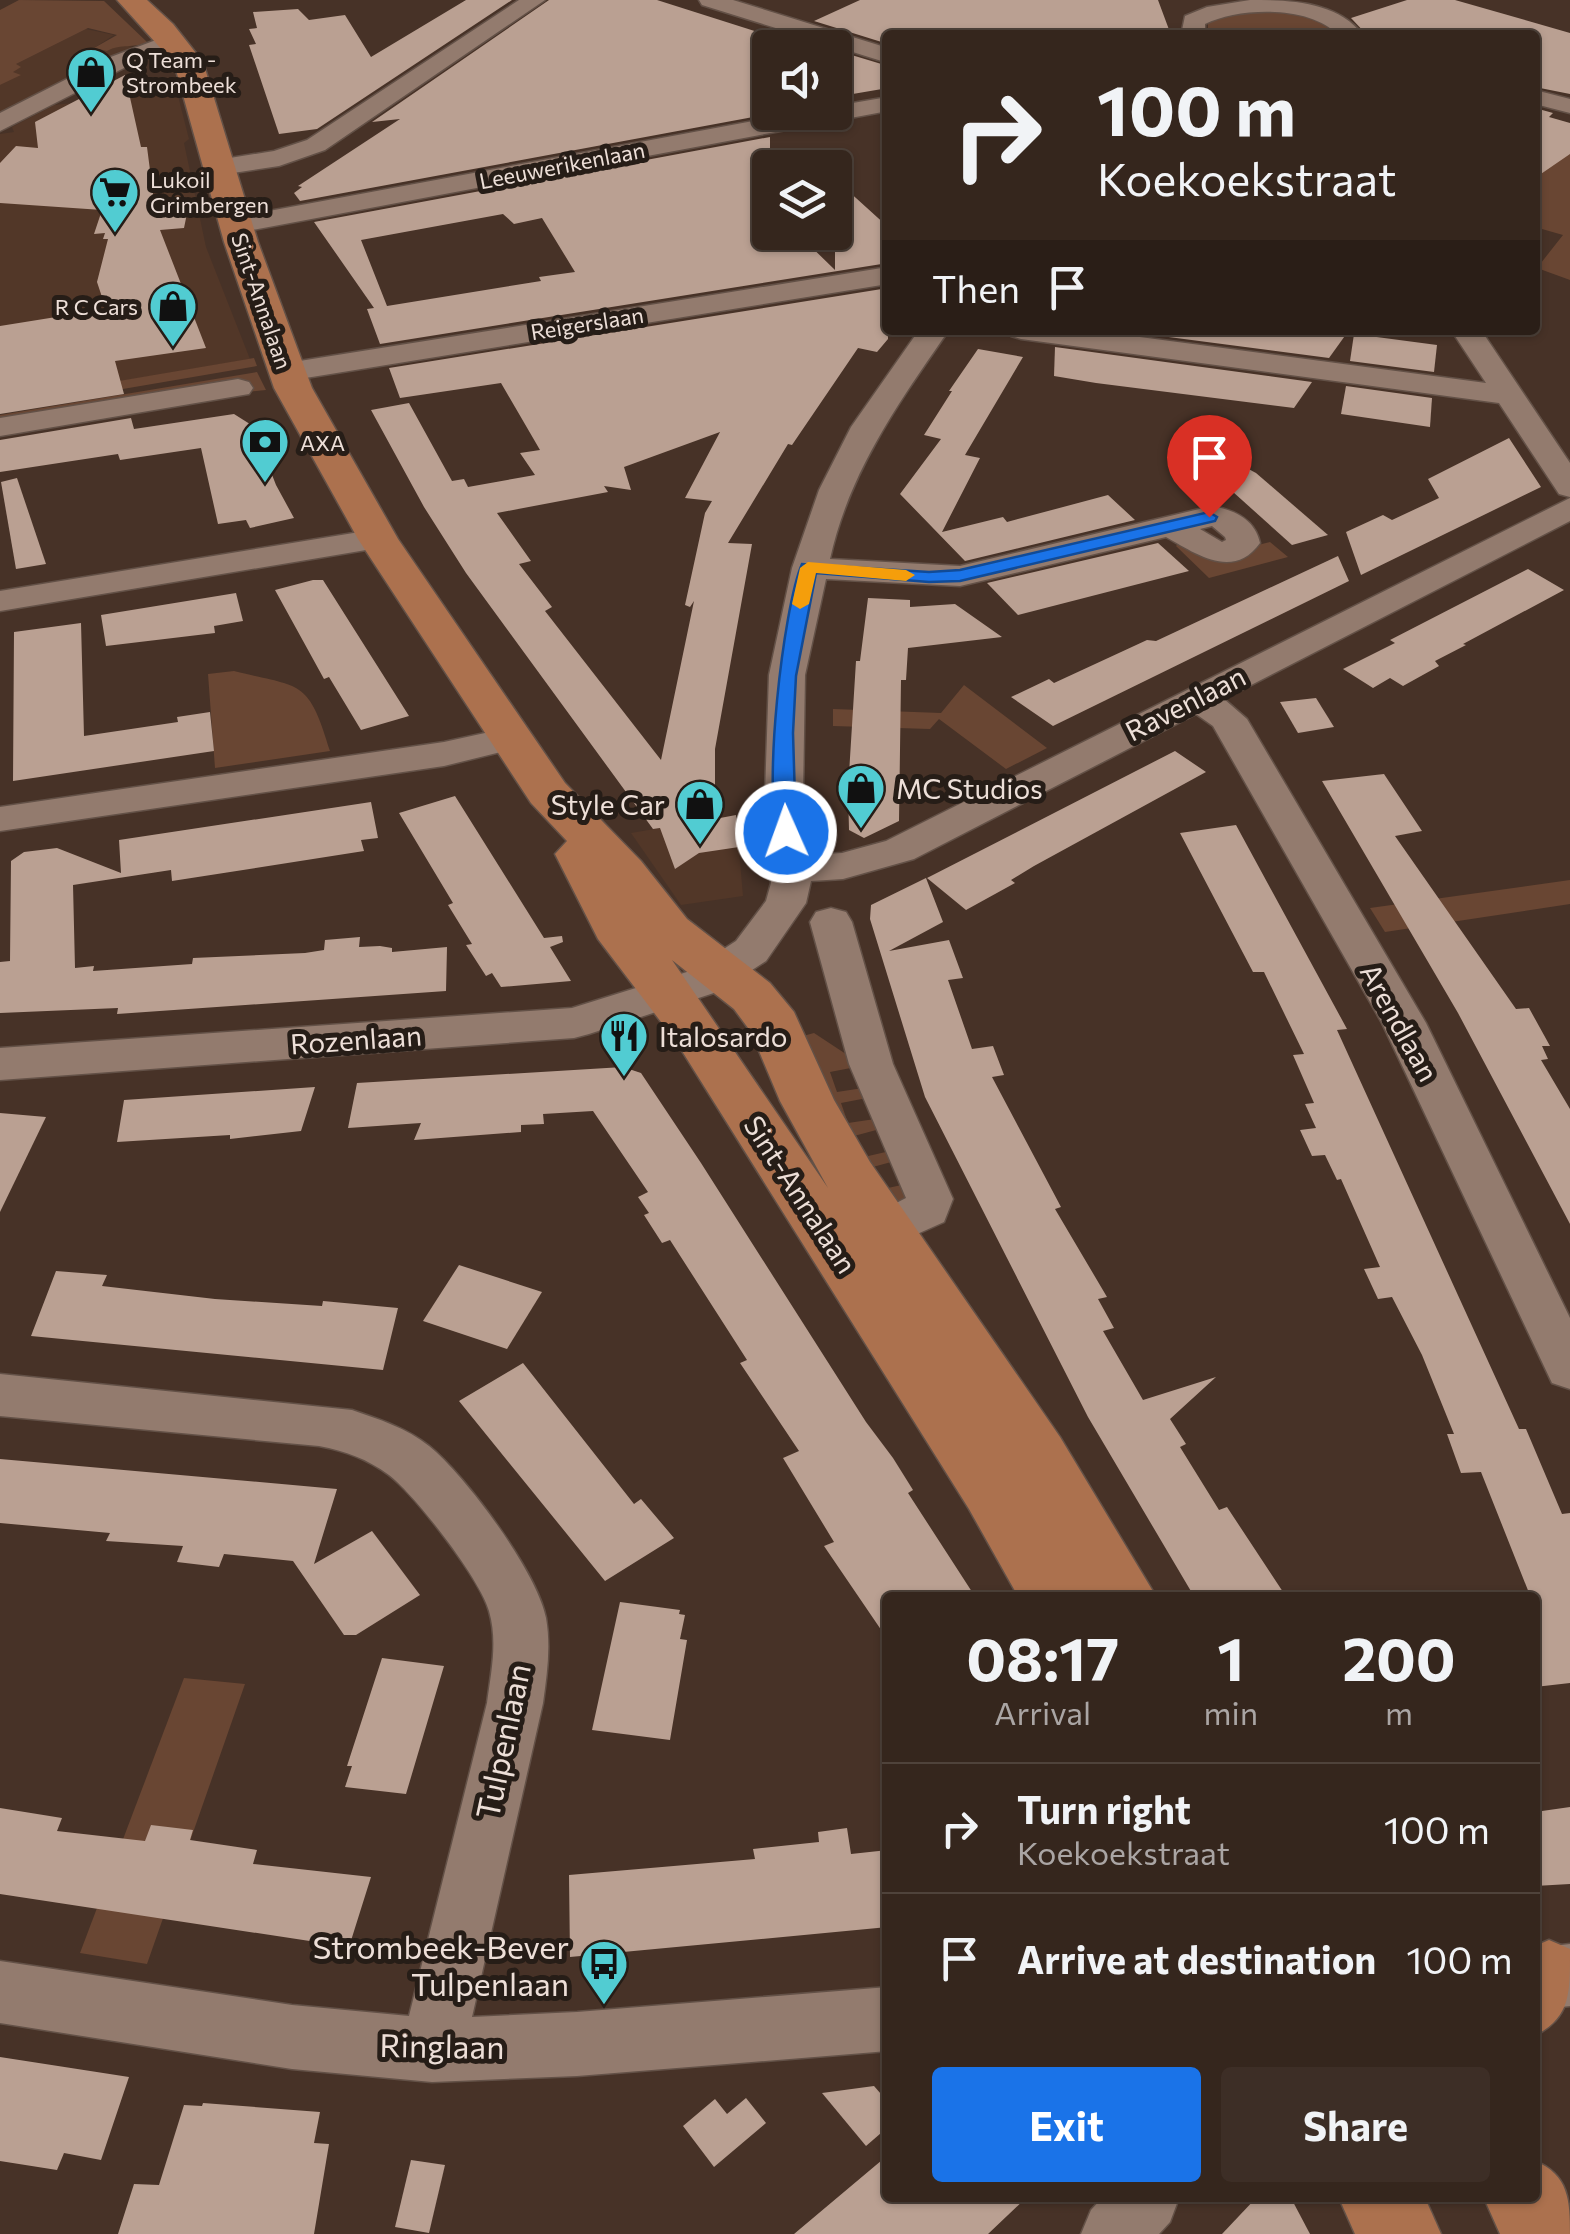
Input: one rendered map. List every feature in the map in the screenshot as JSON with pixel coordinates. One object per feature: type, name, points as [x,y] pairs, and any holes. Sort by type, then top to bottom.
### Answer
[{"type":"main road","name":"Sint-Annalaan","points":[[131,0],[172,41],[192,72],[230,166]]},
{"type":"main road","name":"Sint-Annalaan","points":[[157,0],[182,23],[198,47],[246,224],[298,370],[302,410],[325,441],[378,539],[548,794],[616,927],[699,982],[752,996],[776,1025],[822,1131],[1048,1471],[1120,1592]]},
{"type":"main road","name":"Sint-Annalaan","points":[[699,982],[1052,1592]]},
{"type":"main road","points":[[1382,2202],[1400,2234]]},
{"type":"main road","points":[[1527,2202],[1546,2234]]},
{"type":"street","points":[[230,166],[294,154],[316,145],[534,0]]},
{"type":"street","points":[[710,0],[882,54]]},
{"type":"street","points":[[1193,30],[1192,22],[1204,12],[1231,4],[1285,2],[1335,9],[1349,30]]},
{"type":"street","points":[[1178,4],[1204,12]]},
{"type":"street","points":[[766,17],[794,6]]},
{"type":"street","points":[[0,124],[116,62],[172,41]]},
{"type":"street","points":[[1540,99],[1570,106]]},
{"type":"street","name":"Leeuwerikenlaan","points":[[246,224],[882,105]]},
{"type":"street","name":"Reigerslaan","points":[[298,370],[882,276]]},
{"type":"street","points":[[699,982],[751,951],[790,893],[784,794],[785,704],[808,568],[835,490],[866,427],[930,335]]},
{"type":"street","points":[[1059,335],[1509,394]]},
{"type":"street","points":[[1469,335],[1570,487]]},
{"type":"street","points":[[0,426],[238,388]]},
{"type":"street","name":"Ravenlaan","points":[[790,870],[843,866],[900,850],[1570,508]]},
{"type":"street","points":[[808,568],[960,576],[1169,526]]},
{"type":"street","points":[[0,601],[378,539]]},
{"type":"street","name":"Arendlaan","points":[[1196,697],[1228,719],[1404,1023],[1570,1369]]},
{"type":"street","points":[[0,820],[444,754],[512,738]]},
{"type":"street","name":"Sint-Annalaan","points":[[830,922],[871,1064],[930,1199],[927,1209],[886,1230]]},
{"type":"street","name":"Rozenlaan","points":[[0,1064],[558,1025],[592,1018],[699,982]]},
{"type":"street","name":"Tulpenlaan","points":[[0,1395],[352,1431],[411,1462],[496,1566],[518,1616],[522,1654],[515,1703],[432,2050]]},
{"type":"street","name":"Ringlaan","points":[[0,1992],[292,2038],[432,2050],[577,2044],[882,2019]]},
{"type":"street","points":[[1115,2234],[1143,2202]]},
{"type":"shaded area","points":[[19,0],[104,1],[147,42],[107,51],[94,48],[117,35],[88,28],[16,64],[21,67],[13,72],[21,75],[0,85],[0,10]]},
{"type":"shaded area","points":[[1243,9],[1280,11],[1317,19],[1329,30],[1208,30],[1208,22]]},
{"type":"shaded area","points":[[86,29],[114,35],[94,48],[107,51],[120,44],[133,47],[0,117],[0,85],[20,75],[12,72],[20,67],[14,65]]},
{"type":"shaded area","points":[[177,92],[189,139],[184,143],[206,247],[250,359],[0,402],[0,134],[14,132],[12,127],[54,105]]},
{"type":"shaded area","points":[[1570,128],[1570,280],[1540,269],[1563,235],[1540,228],[1540,149]]},
{"type":"shaded area","points":[[254,358],[257,366],[0,410],[119,381]]},
{"type":"shaded area","points":[[257,372],[266,390],[0,419],[0,415]]},
{"type":"shaded area","points":[[1180,541],[1254,546],[1270,542],[1288,557],[1209,578],[1176,546]]},
{"type":"shaded area","points":[[234,671],[299,690],[315,710],[330,751],[215,768],[208,674]]},
{"type":"shaded area","points":[[964,685],[1047,748],[1006,769],[939,719],[930,729],[833,726],[833,709],[941,713]]},
{"type":"shaded area","points":[[736,815],[743,896],[681,905],[631,833]]},
{"type":"shaded area","points":[[1570,880],[1570,904],[1385,932],[1370,908]]},
{"type":"shaded area","points":[[814,1033],[855,1060],[856,1067],[830,1072],[837,1092],[863,1088],[867,1098],[841,1103],[848,1123],[875,1119],[880,1129],[854,1136],[864,1157],[890,1151],[895,1161],[869,1168],[879,1190],[906,1184],[914,1203],[887,1209],[803,1036]]},
{"type":"shaded area","points":[[184,1678],[245,1684],[147,1964],[80,1953]]},
{"type":"building","points":[[466,0],[512,0],[317,129],[279,134],[249,45],[256,44],[249,29],[257,28],[253,12],[298,9],[309,20],[345,15],[371,57]]},
{"type":"building","points":[[549,0],[657,0],[752,30],[752,117],[300,201],[294,193],[302,187],[298,186],[400,119],[372,122]]},
{"type":"building","points":[[860,0],[1158,0],[1169,30],[882,30],[882,42],[814,21]]},
{"type":"building","points":[[1407,0],[1455,0],[1570,33],[1570,94],[1540,88],[1540,30],[1362,30],[1351,18]]},
{"type":"building","points":[[852,55],[882,64],[882,89],[852,94]]},
{"type":"building","points":[[125,75],[141,147],[147,147],[154,201],[190,199],[184,228],[160,230],[206,348],[115,361],[124,394],[0,414],[0,326],[106,309],[97,282],[108,239],[103,239],[105,233],[94,234],[102,210],[0,203],[0,163],[16,146],[38,148],[35,122]]},
{"type":"building","points":[[1540,109],[1553,113],[1549,117],[1570,123],[1570,154],[1540,175]]},
{"type":"building","points":[[770,137],[770,150],[752,150],[752,250],[814,250],[835,270],[835,250],[852,250],[852,194],[882,222],[882,264],[380,344],[367,309],[374,308],[314,222]],"holes":[[[503,214],[514,224],[542,218],[575,272],[387,306],[361,240]]]},
{"type":"building","points":[[882,289],[882,335],[888,335],[888,339],[877,352],[858,348],[792,445],[788,444],[728,543],[752,544],[715,749],[715,819],[736,815],[739,847],[699,853],[675,869],[660,828],[653,829],[466,573],[424,507],[371,410],[409,403],[452,481],[464,479],[468,487],[535,475],[520,453],[540,450],[501,383],[400,398],[389,368]],"holes":[[[720,432],[685,498],[712,501],[705,513],[685,605],[690,607],[694,601],[661,760],[545,611],[552,607],[519,564],[531,561],[497,513],[608,492],[604,486],[631,490],[624,467]]]},
{"type":"building","points":[[1153,335],[1346,335],[1329,358]]},
{"type":"building","points":[[1354,335],[1437,345],[1434,372],[1350,361]]},
{"type":"building","points":[[1055,347],[1312,382],[1294,408],[1096,383],[1054,376]]},
{"type":"building","points":[[978,349],[1023,357],[965,455],[980,458],[942,532],[1003,517],[1007,522],[1108,495],[1135,520],[965,561],[900,494],[941,439],[924,435]]},
{"type":"building","points":[[1346,386],[1432,398],[1430,427],[1341,414]]},
{"type":"building","points":[[234,414],[253,426],[276,485],[294,518],[250,528],[246,520],[218,524],[201,448],[120,460],[118,454],[0,472],[0,440],[131,418],[134,429]]},
{"type":"building","points":[[1189,437],[1256,473],[1328,535],[1292,545],[1183,447]]},
{"type":"building","points":[[1509,438],[1541,487],[1361,575],[1346,532],[1383,515],[1392,520],[1439,498],[1428,479]]},
{"type":"building","points":[[17,478],[46,564],[16,569],[1,482]]},
{"type":"building","points":[[1158,543],[1189,571],[1018,615],[987,583]]},
{"type":"building","points":[[1338,556],[1349,581],[1053,726],[1011,697],[1049,679],[1054,683],[1147,640],[1156,641]]},
{"type":"building","points":[[1528,569],[1564,590],[1463,644],[1466,645],[1435,661],[1439,666],[1403,686],[1390,678],[1373,688],[1343,669],[1395,643],[1390,640]]},
{"type":"building","points":[[323,580],[409,716],[361,730],[329,677],[324,679],[275,590]]},
{"type":"building","points":[[236,593],[243,621],[214,626],[215,633],[106,646],[101,615]]},
{"type":"building","points":[[868,598],[910,600],[910,607],[955,604],[1002,637],[908,648],[906,680],[901,680],[899,821],[864,838],[849,830],[848,790],[856,661],[860,661]]},
{"type":"building","points":[[81,623],[84,736],[178,722],[177,717],[210,712],[214,751],[13,781],[14,632]]},
{"type":"building","points":[[1316,698],[1334,727],[1298,733],[1280,702]]},
{"type":"building","points":[[1175,751],[1206,772],[1034,866],[1011,880],[1015,883],[966,910],[927,878]]},
{"type":"building","points":[[1384,774],[1422,831],[1395,836],[1516,1009],[1529,1008],[1550,1046],[1542,1046],[1548,1059],[1541,1060],[1570,1109],[1570,1224],[1458,1013],[1322,781]]},
{"type":"building","points":[[455,796],[544,938],[562,936],[563,942],[550,947],[571,981],[501,987],[492,973],[486,976],[466,945],[472,944],[448,905],[453,903],[399,813]]},
{"type":"building","points":[[371,802],[378,838],[361,840],[364,851],[172,881],[171,870],[73,885],[75,968],[94,966],[93,971],[192,964],[193,958],[305,953],[324,950],[325,940],[360,937],[359,947],[380,946],[392,948],[392,952],[447,947],[446,991],[117,1014],[118,1008],[0,1013],[0,962],[10,961],[11,861],[24,852],[57,848],[121,873],[119,840]]},
{"type":"building","points":[[1236,825],[1347,1029],[1337,1030],[1519,1429],[1526,1429],[1562,1514],[1570,1513],[1570,1683],[1540,1686],[1540,1592],[1529,1592],[1481,1472],[1461,1473],[1447,1434],[1454,1434],[1422,1355],[1392,1297],[1378,1299],[1364,1269],[1380,1267],[1341,1179],[1337,1180],[1325,1155],[1312,1156],[1300,1130],[1316,1128],[1305,1104],[1314,1103],[1293,1055],[1304,1054],[1264,972],[1253,972],[1180,833]]},
{"type":"building","points":[[926,878],[943,922],[889,951],[949,940],[963,978],[948,980],[972,1049],[993,1046],[1004,1075],[992,1077],[1061,1207],[1055,1209],[1107,1297],[1098,1299],[1114,1328],[1103,1331],[1143,1400],[1216,1377],[1170,1419],[1186,1444],[1180,1447],[1219,1510],[1227,1507],[1283,1592],[1191,1592],[1088,1417],[925,1097],[870,919],[871,905]]},
{"type":"building","points":[[623,1067],[641,1073],[893,1458],[913,1490],[908,1493],[972,1592],[882,1592],[882,1631],[824,1546],[834,1542],[783,1458],[799,1451],[740,1363],[747,1360],[670,1240],[662,1243],[644,1215],[649,1213],[638,1197],[648,1192],[593,1111],[543,1114],[544,1124],[521,1125],[521,1132],[414,1140],[421,1123],[348,1128],[357,1083]]},
{"type":"building","points":[[315,1087],[301,1131],[230,1139],[230,1135],[117,1142],[124,1100]]},
{"type":"building","points":[[0,1113],[46,1117],[0,1212]]},
{"type":"building","points":[[459,1265],[542,1292],[507,1349],[423,1321]]},
{"type":"building","points":[[56,1271],[107,1275],[102,1286],[215,1299],[322,1306],[323,1301],[398,1308],[383,1370],[31,1336]]},
{"type":"building","points":[[523,1363],[634,1504],[641,1499],[674,1538],[605,1581],[459,1401]]},
{"type":"building","points":[[0,1459],[337,1489],[314,1564],[372,1531],[420,1595],[356,1635],[344,1635],[293,1561],[224,1554],[219,1567],[177,1562],[183,1546],[106,1541],[110,1533],[0,1523]]},
{"type":"building","points":[[620,1602],[680,1610],[679,1614],[685,1615],[680,1639],[687,1640],[670,1740],[592,1730]]},
{"type":"building","points":[[382,1658],[444,1666],[406,1794],[345,1787],[352,1766],[347,1766]]},
{"type":"building","points":[[1570,1807],[1570,1884],[1540,1886],[1540,1811]]},
{"type":"building","points":[[0,1808],[62,1818],[57,1831],[145,1841],[151,1825],[193,1830],[190,1840],[257,1850],[253,1864],[371,1877],[349,1947],[0,1894]]},
{"type":"building","points":[[847,1828],[851,1854],[882,1851],[882,1928],[570,1957],[569,1875],[755,1859],[753,1849],[819,1842],[818,1832]]},
{"type":"building","points":[[0,2057],[129,2077],[101,2160],[64,2153],[57,2170],[0,2161]]},
{"type":"building","points":[[874,2086],[882,2095],[882,2132],[866,2146],[822,2093]]},
{"type":"building","points":[[746,2098],[766,2123],[714,2167],[683,2126],[715,2099],[727,2114]]},
{"type":"building","points":[[184,2105],[320,2112],[314,2143],[329,2144],[314,2234],[118,2234],[134,2184],[159,2185]]},
{"type":"building","points":[[411,2160],[445,2165],[429,2233],[395,2227]]},
{"type":"building","points":[[882,2160],[882,2202],[1022,2202],[988,2234],[794,2234]]},
{"type":"building","points":[[1252,2202],[1293,2202],[1310,2234],[1222,2234]]},
{"type":"slow traffic","points":[[800,604],[808,568],[906,575]]},
{"type":"place","name":"Q Team - Strombeek","points":[[91,114]]},
{"type":"place","name":"Lukoil Grimbergen","points":[[115,234]]},
{"type":"place","name":"R C Cars","points":[[173,348]]},
{"type":"place","name":"AXA","points":[[265,484]]},
{"type":"place","name":"MC Studios","points":[[861,830]]},
{"type":"place","name":"Style Car","points":[[700,846]]},
{"type":"place","name":"Italosardo","points":[[624,1078]]},
{"type":"place","name":"Strombeek-Bever Tulpenlaan","points":[[604,2006]]},
{"type":"route","points":[[786,832],[787,676],[808,568],[960,576],[1209,517]]}]
